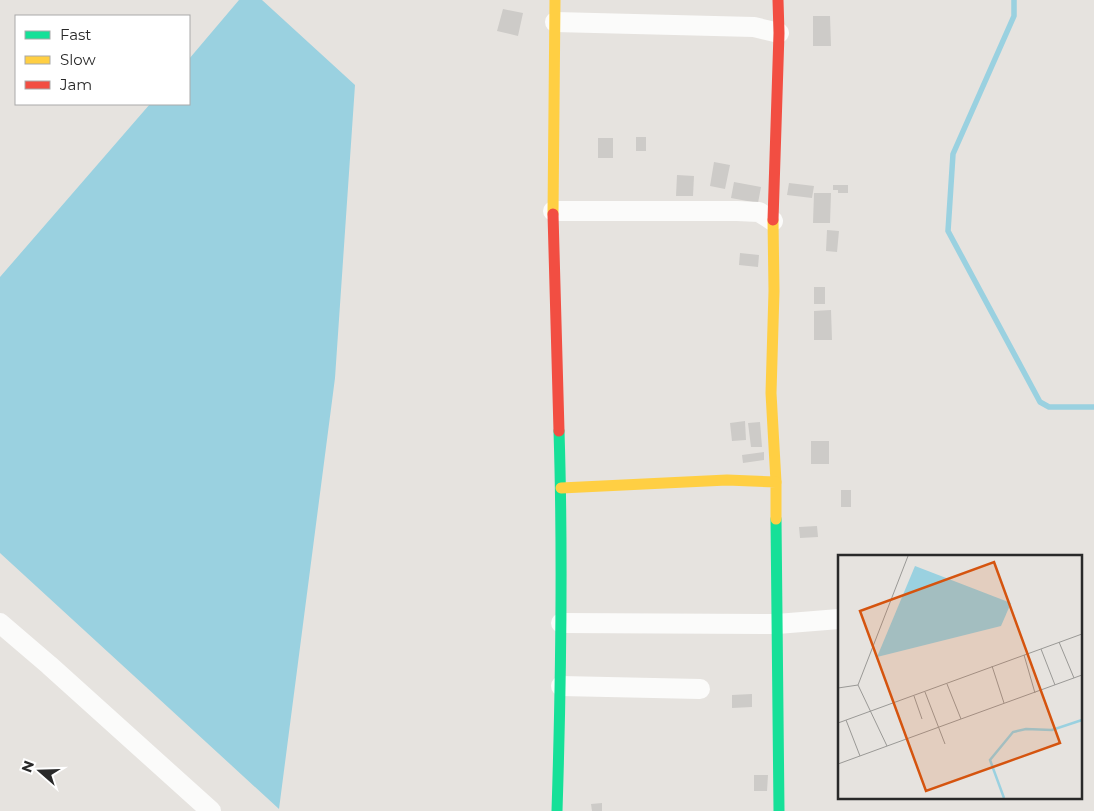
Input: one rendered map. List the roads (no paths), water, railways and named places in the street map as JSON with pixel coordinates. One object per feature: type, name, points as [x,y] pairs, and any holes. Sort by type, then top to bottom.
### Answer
[{"type":"street","points":[[555,0],[553,211],[561,488],[561,623],[557,811]]},
{"type":"street","points":[[778,0],[771,393],[776,482],[779,811]]},
{"type":"street","points":[[555,22],[754,27],[778,33]]},
{"type":"street","points":[[553,211],[744,211],[759,212],[773,221]]},
{"type":"street","points":[[561,488],[727,480],[776,482]]},
{"type":"street","points":[[561,623],[777,624],[838,619]]},
{"type":"street","points":[[0,623],[211,811]]},
{"type":"street","points":[[560,686],[700,689]]},
{"type":"water","points":[[239,0],[262,0],[355,85],[335,378],[279,809],[0,553],[0,277],[149,105],[190,105],[190,58]]},
{"type":"waterway","points":[[1014,0],[1014,16],[953,154],[948,231],[1040,402],[1049,407],[1094,407]]}]
